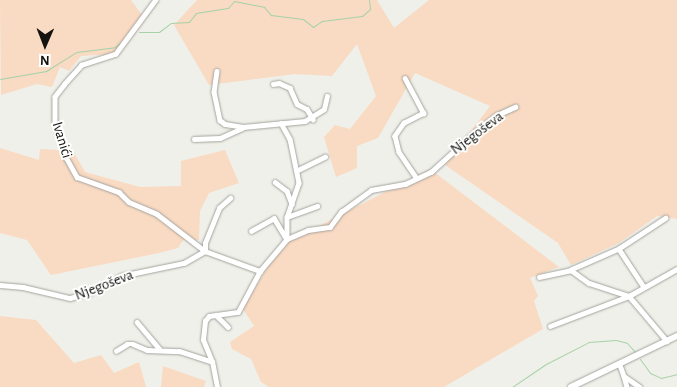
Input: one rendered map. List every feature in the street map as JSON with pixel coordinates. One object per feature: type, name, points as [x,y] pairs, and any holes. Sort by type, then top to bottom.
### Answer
[{"type":"main road","points":[[571,387],[677,336]]},
{"type":"street","name":"Ivanići","points":[[156,0],[116,54],[78,68],[55,97],[53,106],[59,136],[77,177],[119,192],[129,202],[157,214],[205,251]]},
{"type":"street","points":[[217,71],[214,92],[220,120],[225,124],[243,127],[313,118],[324,108],[327,96]]},
{"type":"street","points":[[406,78],[424,113],[404,123],[395,136],[399,152],[416,177]]},
{"type":"street","points":[[273,84],[279,83],[290,88],[297,104],[308,109],[313,118]]},
{"type":"street","name":"Njegoševa","points":[[216,314],[238,312],[260,271],[287,239],[308,230],[330,227],[341,212],[371,190],[405,184],[435,169],[475,132],[497,115],[515,107]]},
{"type":"street","points":[[281,123],[287,132],[298,170],[299,183],[287,217],[287,239]]},
{"type":"street","points":[[194,139],[220,138],[243,127]]},
{"type":"street","points":[[298,170],[325,157]]},
{"type":"street","points":[[275,182],[287,191],[292,204]]},
{"type":"street","points":[[230,198],[219,208],[205,243],[205,251],[260,271]]},
{"type":"street","points":[[287,217],[316,206]]},
{"type":"street","points":[[251,230],[274,218],[287,239]]},
{"type":"street","points":[[539,277],[571,270],[619,249],[666,218]]},
{"type":"street","points":[[619,249],[644,287]]},
{"type":"street","name":"Njegoševa","points":[[0,285],[39,290],[54,297],[77,297],[121,276],[189,262],[205,251]]},
{"type":"street","points":[[550,326],[629,296],[677,269]]},
{"type":"street","points":[[571,270],[589,283],[629,296],[666,341]]},
{"type":"street","points":[[217,387],[212,362],[204,344],[203,329],[209,316],[216,314],[228,326]]},
{"type":"street","points":[[137,322],[160,349]]},
{"type":"street","points":[[116,351],[127,344],[147,350],[179,351],[212,362]]},
{"type":"street","points":[[620,365],[627,387]]},
{"type":"street","points":[[624,376],[640,387]]},
{"type":"shaded area","points":[[0,0],[131,0],[142,15],[130,38],[116,54],[81,56],[69,71],[60,67],[52,87],[37,84],[1,95]]},
{"type":"shaded area","points":[[197,0],[377,0],[394,28],[429,0],[677,0],[677,219],[657,216],[619,243],[571,265],[558,243],[445,165],[490,106],[415,73],[378,138],[357,146],[357,168],[336,177],[324,137],[335,125],[350,129],[376,96],[357,44],[332,76],[295,74],[209,85],[174,25]]},
{"type":"shaded area","points":[[0,148],[39,160],[40,149],[73,151],[85,172],[140,187],[181,186],[181,161],[225,150],[239,183],[209,193],[200,211],[199,240],[183,240],[178,248],[51,275],[27,240],[0,233]]},
{"type":"shaded area","points":[[430,169],[559,267],[530,278],[538,296],[534,301],[543,329],[444,387],[269,387],[261,382],[251,359],[232,349],[230,342],[254,326],[243,309],[273,258],[286,243]]},
{"type":"shaded area","points":[[0,316],[36,320],[74,363],[101,355],[114,373],[139,362],[146,387],[0,387]]},
{"type":"shaded area","points":[[163,366],[206,381],[204,387],[161,387]]},
{"type":"waterway","points":[[139,32],[159,32],[171,23],[189,22],[196,13],[228,8],[234,1],[264,7],[271,15],[303,19],[313,27],[322,21],[362,16],[370,9],[369,0]]},
{"type":"waterway","points":[[0,79],[46,71],[77,52],[115,47],[125,39]]},
{"type":"waterway","points":[[512,387],[546,364],[589,342],[616,340],[627,343],[636,353]]},
{"type":"waterway","points":[[640,359],[650,373],[661,378],[677,374]]}]
